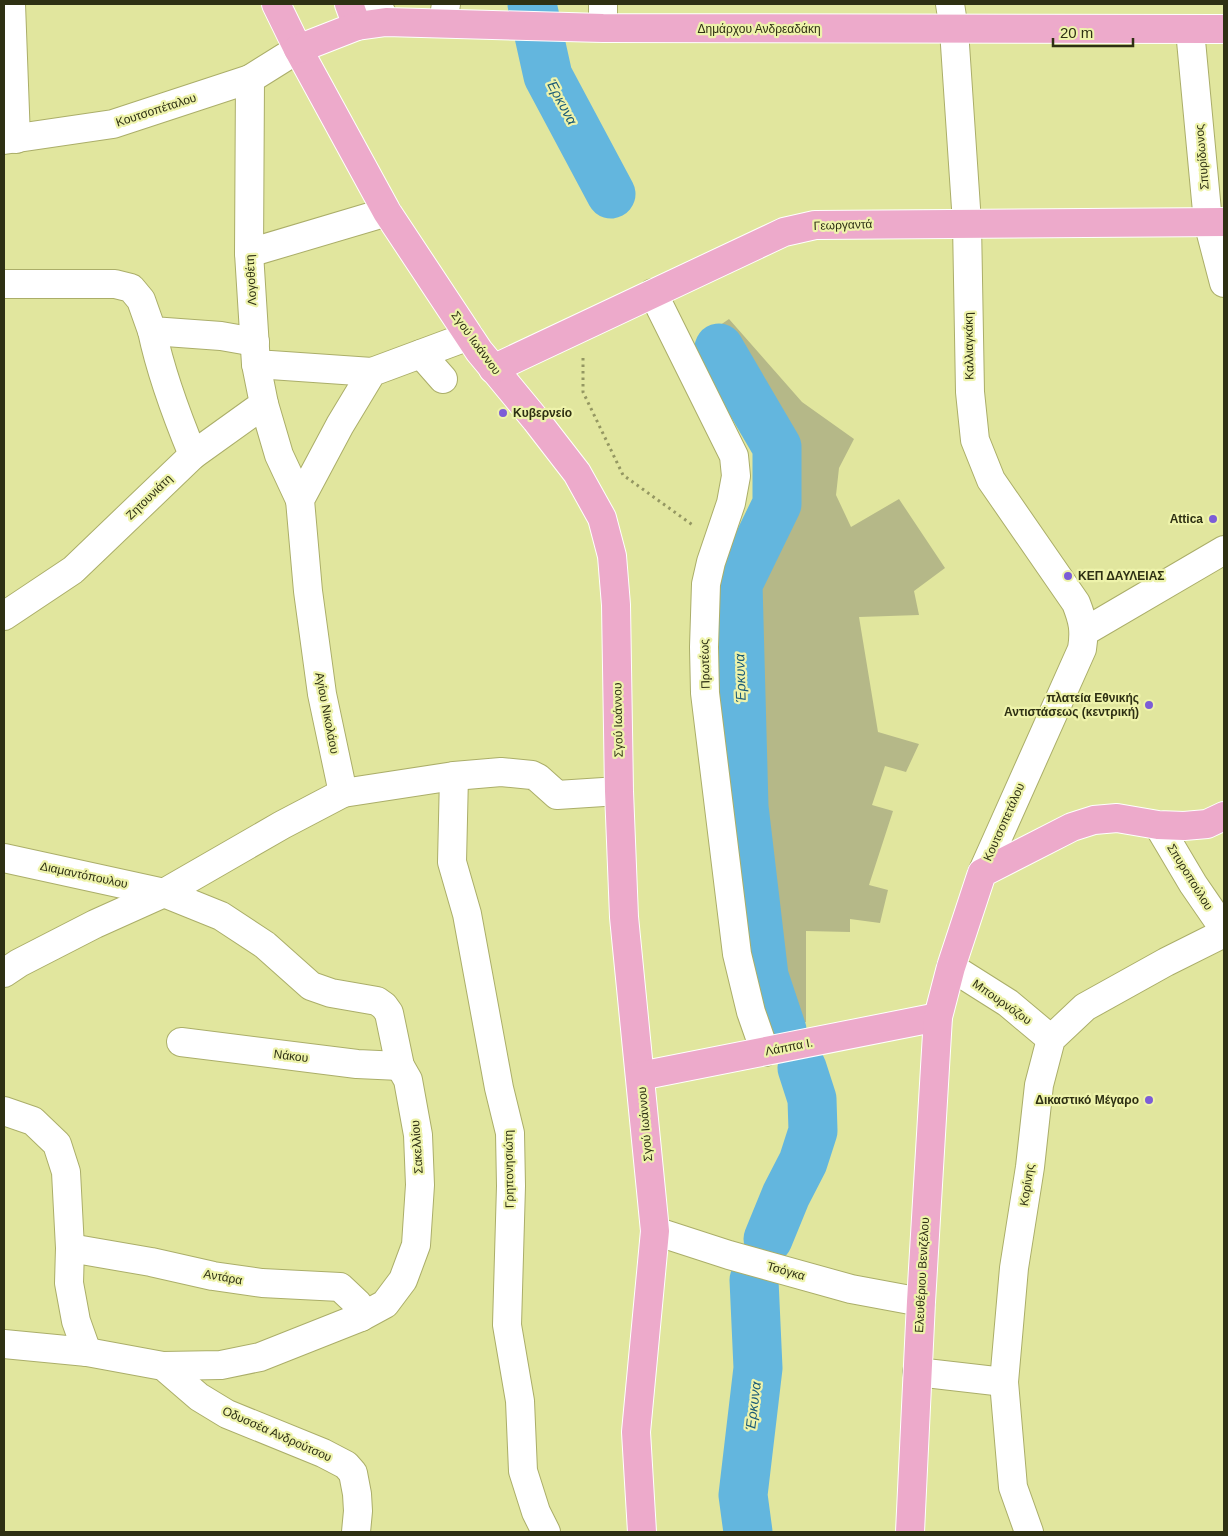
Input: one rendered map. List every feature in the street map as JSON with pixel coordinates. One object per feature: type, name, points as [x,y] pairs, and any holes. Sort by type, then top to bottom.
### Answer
[{"type":"main road","name":"Σγού Ιωάννου","points":[[276,4],[298,49],[387,212],[479,352],[577,473],[602,518],[612,556],[616,605],[624,917],[654,1231],[636,1432],[642,1532]]},
{"type":"main road","name":"Δημάρχου Ανδρεαδάκη","points":[[298,49],[353,15],[382,13],[952,17],[1190,30],[1224,29]]},
{"type":"main road","name":"Γεωργαντά","points":[[493,369],[784,232],[815,225],[1216,222]]},
{"type":"main road","points":[[982,873],[1072,827],[1094,820],[1117,818],[1158,825],[1184,826],[1207,824],[1224,816]]},
{"type":"main road","name":"Κουτσοπετάλου","points":[[938,1017],[951,967],[982,873]]},
{"type":"main road","name":"Λάππα Ι.","points":[[640,1076],[938,1017]]},
{"type":"main road","name":"Ελευθέριου Βενιζέλου","points":[[910,1532],[920,1302],[938,1017]]},
{"type":"street","points":[[10,140],[11,4]]},
{"type":"street","name":"Καλλιαγκάκη","points":[[952,17],[967,223],[970,392],[975,440],[991,480],[1076,603],[1082,617],[1084,632]]},
{"type":"street","name":"Σπυρίδωνος","points":[[1190,30],[1224,283]]},
{"type":"street","name":"Κουτσοπέταλου","points":[[10,140],[113,124],[250,79],[298,49]]},
{"type":"street","name":"Λογοθέτη","points":[[250,79],[249,253],[256,353]]},
{"type":"street","points":[[249,253],[387,212]]},
{"type":"street","points":[[4,284],[115,284],[131,288],[142,300],[170,398],[193,455]]},
{"type":"street","name":"Πρωτέως","points":[[653,293],[734,456],[736,476],[731,504],[711,562],[706,584],[705,693],[737,954],[751,1012],[765,1052]]},
{"type":"street","points":[[152,331],[221,336],[256,353],[372,372],[470,336]]},
{"type":"street","points":[[256,353],[264,404],[279,455],[300,500]]},
{"type":"street","points":[[421,354],[443,379]]},
{"type":"street","points":[[300,500],[340,425],[372,372]]},
{"type":"street","name":"Ζητουνιάτη","points":[[4,616],[74,570],[193,455],[264,404]]},
{"type":"street","name":"Αγίου Νικολάου","points":[[300,500],[308,591],[322,694],[343,793]]},
{"type":"street","points":[[1084,632],[1224,550]]},
{"type":"street","name":"Κουτσοπετάλου","points":[[982,873],[1082,649],[1084,632]]},
{"type":"street","points":[[4,973],[19,963],[87,928],[164,893],[282,825],[343,793],[454,776],[501,772],[532,775],[558,795],[564,796],[620,791]]},
{"type":"street","name":"Γρηπονησιώτη","points":[[454,776],[452,862],[467,914],[510,1133],[511,1186],[507,1325],[520,1401],[523,1470],[536,1512],[546,1532]]},
{"type":"street","name":"Σπυροπούλου","points":[[1158,825],[1193,884],[1224,929]]},
{"type":"street","name":"Διαμαντόπουλου","points":[[4,858],[164,893]]},
{"type":"street","name":"Σακελλίου","points":[[163,1366],[221,1365],[260,1358],[362,1317],[385,1304],[402,1280],[416,1245],[420,1185],[418,1135],[408,1080],[400,1066],[389,1013],[384,1006],[377,1001],[311,986],[265,945],[221,916],[164,893]]},
{"type":"street","points":[[1052,1039],[1085,1007],[1166,962],[1224,934]]},
{"type":"street","name":"Μπουρνόζου","points":[[951,967],[1008,1003],[1052,1039]]},
{"type":"street","name":"Κορίνης","points":[[1029,1532],[1013,1487],[1004,1382],[1014,1268],[1030,1167],[1040,1085],[1052,1039]]},
{"type":"street","name":"Νάκου","points":[[181,1042],[357,1064],[400,1066]]},
{"type":"street","points":[[4,1111],[33,1121],[57,1144],[66,1172],[70,1248],[69,1283],[76,1321],[87,1352]]},
{"type":"street","name":"Τσόγκα","points":[[654,1231],[729,1255],[851,1289],[920,1302]]},
{"type":"street","name":"Αντάρα","points":[[70,1248],[262,1284],[340,1287],[358,1304],[362,1317]]},
{"type":"street","name":"Οδυσσέα Ανδρούτσου","points":[[4,1344],[87,1352],[163,1366],[200,1397],[228,1414],[323,1453],[346,1465],[353,1473],[358,1501],[356,1532]]},
{"type":"street","points":[[917,1372],[1004,1382]]},
{"type":"path","points":[[582,327],[583,392],[623,474],[690,525],[721,536]]},
{"type":"green space","points":[[729,319],[802,402],[854,439],[839,468],[836,495],[851,527],[899,499],[945,568],[914,591],[919,615],[859,617],[878,732],[919,744],[906,772],[885,766],[872,805],[893,811],[869,885],[888,890],[880,923],[850,919],[850,932],[806,931],[806,1022],[793,1023],[781,988],[758,866],[752,810],[746,585],[783,503],[782,446],[713,330]]},
{"type":"waterway","name":"Έρκυνα","points":[[532,4],[548,76],[611,194]]},
{"type":"waterway","name":"Έρκυνα","points":[[719,348],[777,447],[777,504],[738,584],[744,807],[764,976],[782,1030]]},
{"type":"waterway","name":"Έρκυνα","points":[[768,1239],[786,1195],[803,1162],[813,1131],[812,1099],[802,1068]]},
{"type":"waterway","name":"Έρκυνα","points":[[748,1532],[743,1495],[758,1368],[754,1280]]},
{"type":"place","name":"Κυβερνείο","points":[[503,413]]},
{"type":"place","name":"Attica","points":[[1213,519]]},
{"type":"place","name":"ΚΕΠ ΔΑΥΛΕΙΑΣ","points":[[1068,576]]},
{"type":"place","name":"πλατεία Εθνικής Αντιστάσεως (κεντρική)","points":[[1149,705]]},
{"type":"place","name":"Δικαστικό Μέγαρο","points":[[1149,1100]]}]
